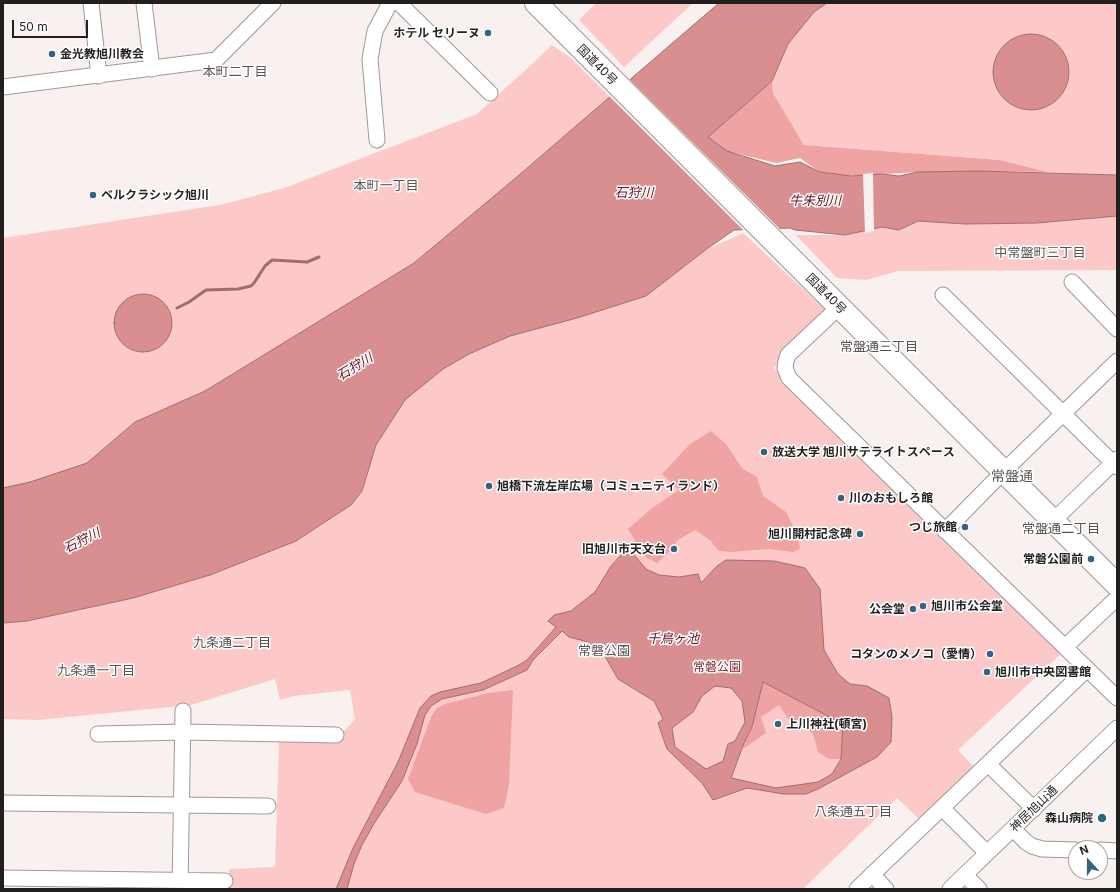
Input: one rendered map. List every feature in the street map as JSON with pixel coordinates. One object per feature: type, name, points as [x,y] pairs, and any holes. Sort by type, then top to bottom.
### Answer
[{"type":"highway","name":"国道40号","points":[[536,3],[580,49],[1115,584]]},
{"type":"street","points":[[91,3],[100,76]]},
{"type":"street","points":[[144,3],[152,69]]},
{"type":"street","points":[[3,87],[100,76],[216,60],[273,3]]},
{"type":"street","points":[[377,140],[370,59],[375,32],[390,3]]},
{"type":"street","points":[[399,3],[490,93]]},
{"type":"street","points":[[1072,282],[1117,330]]},
{"type":"street","points":[[943,294],[1063,414],[1116,463],[1053,521]]},
{"type":"street","points":[[832,300],[788,355],[785,368],[789,378],[1117,698]]},
{"type":"street","points":[[945,531],[1117,361]]},
{"type":"street","points":[[1065,647],[1115,584]]},
{"type":"street","points":[[857,889],[1087,669]]},
{"type":"street","points":[[180,885],[183,711]]},
{"type":"street","name":"神居旭山通","points":[[950,889],[1117,728]]},
{"type":"street","points":[[98,734],[183,732],[336,736]]},
{"type":"street","points":[[988,764],[1034,809]]},
{"type":"street","points":[[3,804],[268,806]]},
{"type":"street","points":[[942,808],[987,853]]},
{"type":"street","points":[[1013,829],[1026,842],[1037,848],[1068,850]]},
{"type":"street","points":[[872,874],[886,889]]},
{"type":"street","points":[[965,875],[980,889]]},
{"type":"street","points":[[3,878],[180,885],[225,881]]},
{"type":"green space","points":[[596,3],[693,3],[624,67],[579,20]]},
{"type":"green space","points":[[827,3],[1117,3],[1117,175],[1048,172],[1000,160],[804,145],[773,93],[772,81],[788,44],[814,12]]},
{"type":"green space","points":[[552,45],[571,58],[610,97],[414,263],[205,391],[135,422],[87,463],[3,490],[3,238],[220,205],[284,188],[477,114]]},
{"type":"green space","points":[[1117,216],[1117,270],[898,271],[866,280],[837,278],[796,235],[845,235],[882,227],[899,230],[918,221],[965,224],[1037,223]]},
{"type":"green space","name":"常磐公園","points":[[743,233],[827,311],[774,368],[1063,652],[958,750],[974,767],[919,819],[897,798],[803,889],[229,889],[229,869],[275,867],[279,742],[336,740],[355,719],[350,690],[294,696],[280,700],[275,679],[191,705],[38,720],[3,719],[3,623],[27,621],[133,598],[210,575],[296,541],[351,505],[362,491],[376,446],[405,400],[443,369],[469,354],[510,336],[577,318],[646,296],[704,251]]},
{"type":"shaded area","points":[[772,81],[773,93],[804,145],[1000,160],[1048,172],[918,172],[851,176],[820,172],[800,158],[776,163],[727,151],[707,137]]},
{"type":"shaded area","points":[[711,431],[726,444],[742,468],[757,477],[763,496],[786,512],[797,534],[800,549],[793,552],[769,549],[732,552],[719,551],[710,540],[695,530],[678,540],[671,550],[657,563],[645,557],[628,529],[652,508],[679,490],[662,474],[690,444]]},
{"type":"shaded area","points":[[763,682],[843,724],[841,759],[829,759],[818,752],[813,734],[801,723],[791,723],[779,705],[761,717],[766,733],[743,749],[744,743],[752,727]]},
{"type":"shaded area","points":[[513,690],[509,785],[504,808],[486,814],[415,792],[408,779],[431,717],[436,709],[445,704],[489,693]]},
{"type":"water","name":"石狩川","points":[[719,3],[827,3],[814,12],[788,44],[772,81],[708,137],[727,151],[775,166],[800,162],[820,172],[851,176],[882,174],[899,176],[918,172],[978,171],[1117,175],[1117,216],[1037,223],[965,224],[918,221],[899,230],[882,227],[845,235],[795,230],[790,228],[734,230],[704,251],[646,296],[577,318],[510,336],[469,354],[443,369],[405,400],[376,445],[362,491],[351,505],[296,541],[210,575],[133,598],[27,621],[3,623],[3,488],[30,482],[87,463],[135,422],[205,391],[414,263]]},
{"type":"water","points":[[1031,34],[1045,37],[1058,45],[1066,58],[1069,72],[1066,86],[1058,99],[1045,107],[1031,110],[1017,107],[1004,99],[996,86],[993,72],[996,58],[1004,45],[1017,37]]},
{"type":"water","points":[[137,294],[149,294],[164,302],[172,317],[172,329],[164,344],[149,352],[137,352],[122,344],[114,329],[114,317],[122,302]]},
{"type":"water","name":"千鳥ヶ池","points":[[630,550],[646,569],[659,575],[679,577],[698,574],[701,583],[717,566],[726,560],[774,561],[805,568],[820,589],[824,650],[838,674],[850,684],[867,686],[889,698],[892,717],[891,742],[877,757],[806,794],[784,794],[747,788],[713,800],[702,783],[667,749],[658,723],[663,719],[654,701],[618,679],[603,653],[588,642],[569,637],[562,631],[533,660],[527,670],[483,690],[442,699],[431,706],[425,715],[417,744],[402,781],[362,845],[354,864],[347,889],[336,889],[353,848],[398,762],[420,708],[431,696],[440,692],[481,683],[527,660],[556,627],[548,621],[554,615],[571,611],[595,592],[611,566],[623,553]],"holes":[[[763,682],[843,724],[841,759],[832,774],[818,782],[776,788],[731,778],[744,743],[752,727]],[[715,686],[731,688],[742,701],[745,722],[735,741],[728,744],[723,761],[706,769],[675,747],[672,728],[693,712],[702,696]]]},
{"type":"pier","points":[[628,78],[781,230],[745,232],[609,96]]},
{"type":"pier","points":[[873,173],[874,231],[865,233],[863,174]]},
{"type":"waterway","points":[[177,308],[189,302],[206,290],[238,289],[251,286],[265,266],[272,260],[307,262],[319,257]]},
{"type":"place","name":"ホテル セリーヌ","points":[[488,33]]},
{"type":"place","name":"金光教旭川教会","points":[[52,54]]},
{"type":"place","name":"ベルクラシック旭川","points":[[93,195]]},
{"type":"place","name":"放送大学 旭川サテライトスペース","points":[[764,452]]},
{"type":"place","name":"旭橋下流左岸広場（コミュニティランド）","points":[[489,486]]},
{"type":"place","name":"川のおもしろ館","points":[[841,498]]},
{"type":"place","name":"つじ旅館","points":[[965,527]]},
{"type":"place","name":"旭川開村記念碑","points":[[860,534]]},
{"type":"place","name":"旧旭川市天文台","points":[[674,549]]},
{"type":"place","name":"常磐公園前","points":[[1091,559]]},
{"type":"place","name":"旭川市公会堂","points":[[923,606]]},
{"type":"place","name":"公会堂","points":[[913,609]]},
{"type":"place","name":"コタンのメノコ（愛情）","points":[[990,654]]},
{"type":"place","name":"旭川市中央図書館","points":[[987,672]]},
{"type":"place","name":"上川神社(頓宮)","points":[[778,724]]},
{"type":"place","name":"森山病院","points":[[1102,818]]},
{"type":"district","name":"本町二丁目","points":[[235,72]]},
{"type":"district","name":"本町一丁目","points":[[386,186]]},
{"type":"district","name":"中常盤町三丁目","points":[[1040,253]]},
{"type":"district","name":"常盤通三丁目","points":[[879,347]]},
{"type":"district","name":"常盤通","points":[[1012,477]]},
{"type":"district","name":"常盤通二丁目","points":[[1061,529]]},
{"type":"district","name":"九条通二丁目","points":[[232,643]]},
{"type":"district","name":"常磐公園","points":[[604,651]]},
{"type":"district","name":"九条通一丁目","points":[[96,671]]},
{"type":"district","name":"八条通五丁目","points":[[853,812]]},
{"type":"water label","name":"牛朱別川","points":[[815,201]]}]
